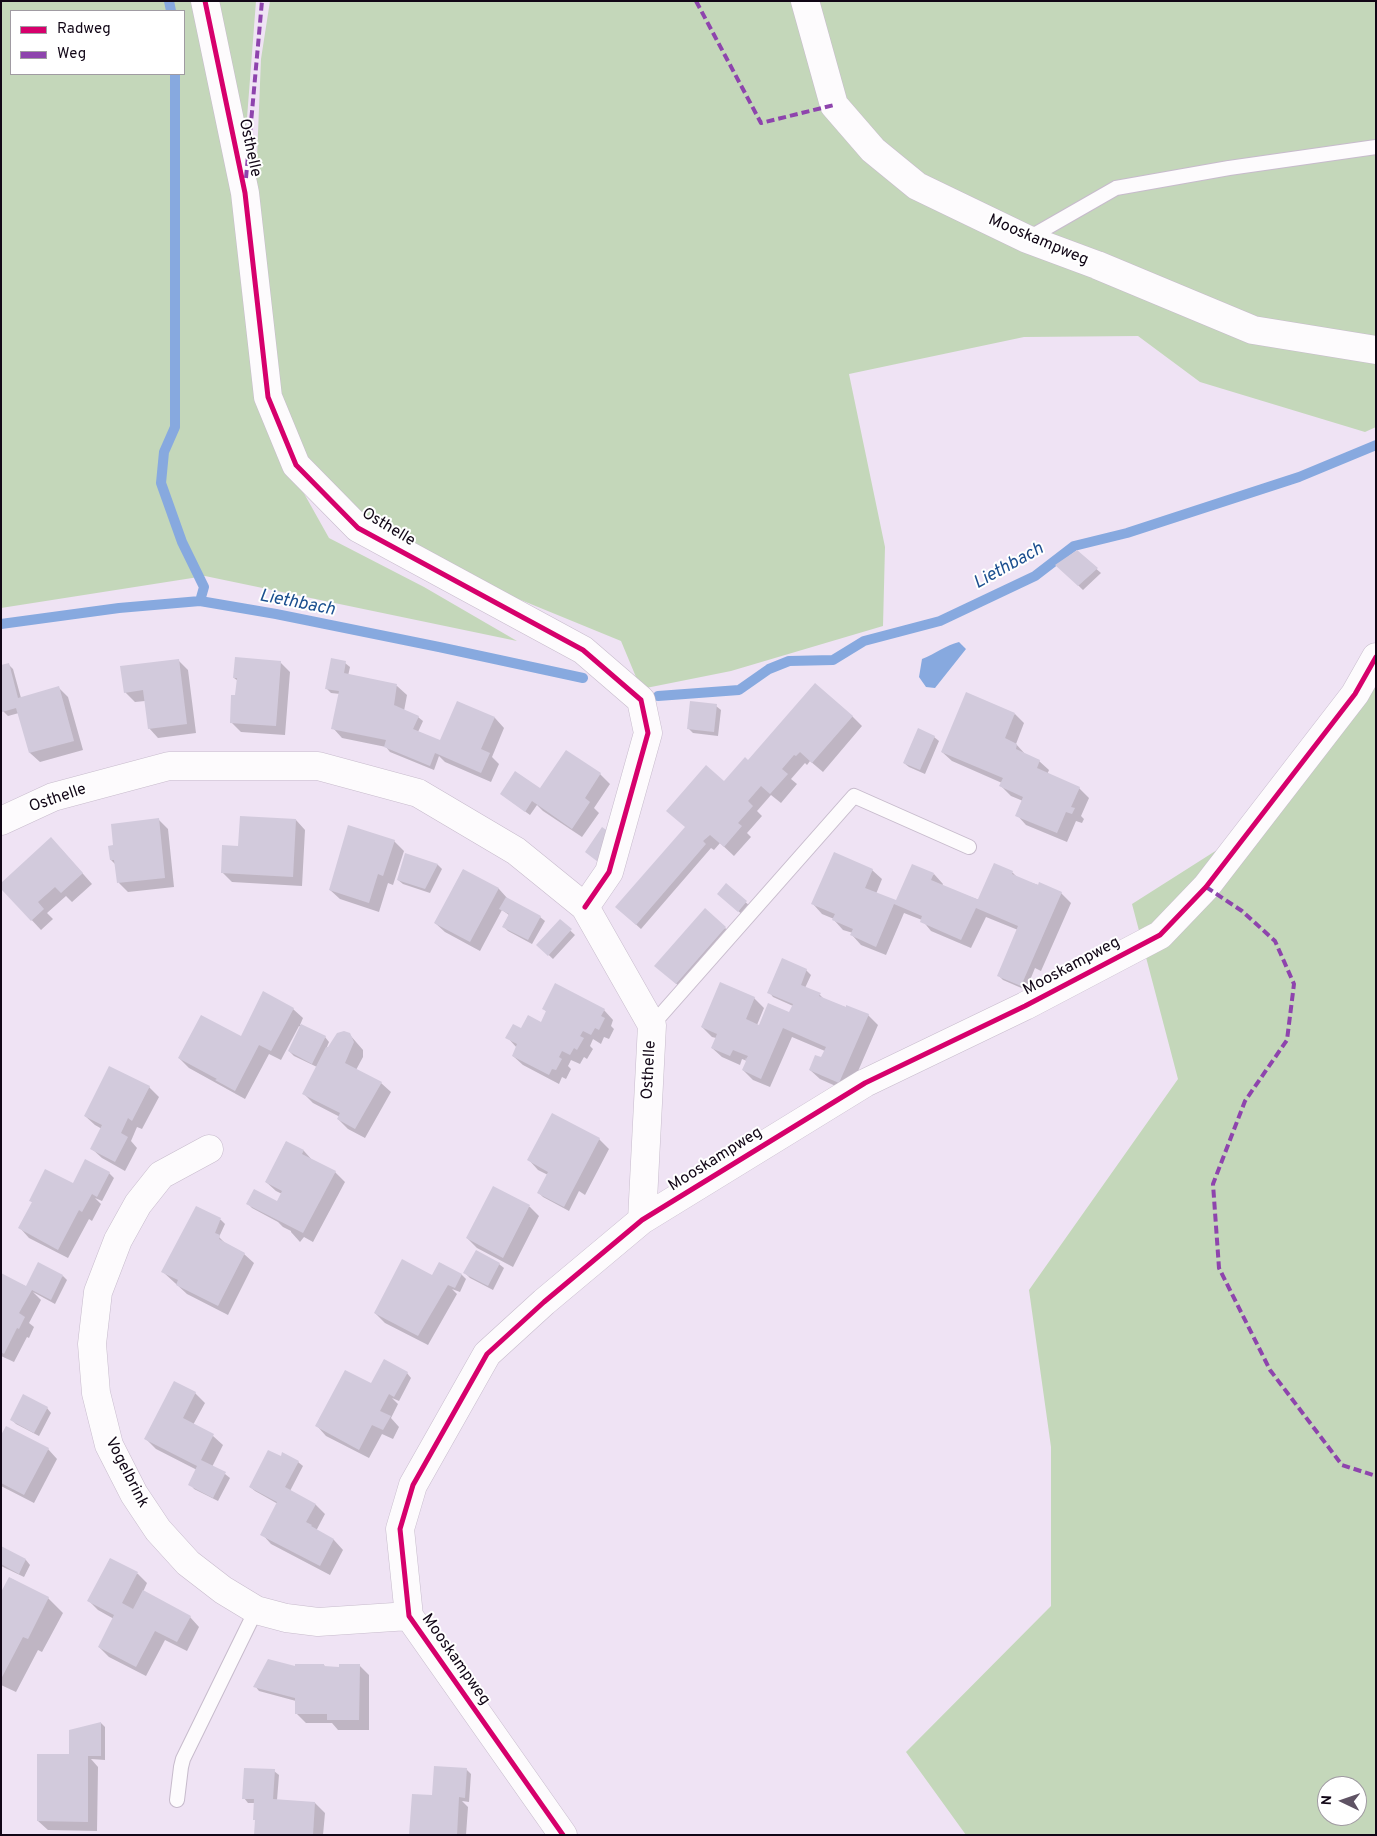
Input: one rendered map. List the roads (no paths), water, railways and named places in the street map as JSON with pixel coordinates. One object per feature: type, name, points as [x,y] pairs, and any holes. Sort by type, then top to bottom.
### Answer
[{"type":"street","name":"Osthelle","points":[[204,1],[245,193],[268,397],[296,465],[358,528],[582,650],[641,700],[648,733],[609,872],[585,907]]},
{"type":"street","name":"Mooskampweg","points":[[806,1],[834,105],[873,150],[917,186],[1027,239],[1097,265],[1253,330],[1376,350]]},
{"type":"street","name":"Mooskampweg","points":[[564,1835],[409,1616],[400,1529],[413,1485],[487,1354],[544,1302],[642,1220],[865,1083],[1025,1006],[1160,935],[1206,887],[1355,694],[1376,657]]},
{"type":"street","name":"Osthelle","points":[[1,821],[53,797],[169,766],[318,766],[418,793],[516,851],[585,907],[652,1025],[642,1220]]},
{"type":"street","name":"Vogelbrink","points":[[209,1149],[161,1175],[138,1204],[118,1240],[98,1292],[92,1344],[96,1393],[109,1445],[134,1494],[158,1530],[188,1563],[223,1590],[256,1610],[286,1618],[318,1622],[409,1616]]},
{"type":"lane","points":[[1027,239],[1116,188],[1229,168],[1376,148]]},
{"type":"lane","points":[[652,1025],[854,796],[968,848]]},
{"type":"lane","points":[[177,1800],[180,1767],[183,1759],[256,1610]]},
{"type":"water","points":[[959,642],[966,649],[935,688],[926,687],[919,677],[922,659]]},
{"type":"waterway","points":[[169,1],[171,10]]},
{"type":"waterway","points":[[175,75],[175,427],[164,452],[161,483],[182,542],[204,587],[200,601]]},
{"type":"waterway","name":"Liethbach","points":[[658,696],[739,690],[769,669],[789,661],[833,660],[864,641],[940,621],[1035,576],[1074,546],[1127,533],[1299,477],[1376,445]]},
{"type":"waterway","name":"Liethbach","points":[[1,624],[119,608],[200,601],[276,614],[583,678]]}]
